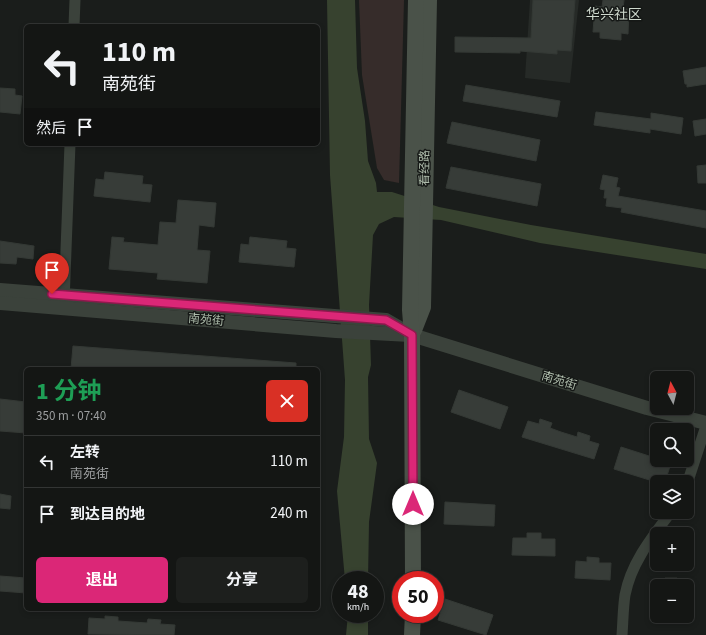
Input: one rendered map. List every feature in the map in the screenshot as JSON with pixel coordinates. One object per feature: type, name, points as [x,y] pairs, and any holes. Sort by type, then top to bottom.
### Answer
[{"type":"main road","name":"看经路","points":[[413,571],[412,335],[410,310],[418,218],[416,0]]},
{"type":"main road","name":"看经路","points":[[418,185],[428,0]]},
{"type":"main road","points":[[412,635],[413,623]]},
{"type":"street","points":[[74,24],[75,0]]},
{"type":"street","points":[[64,301],[70,146]]},
{"type":"street","name":"南苑街","points":[[0,290],[64,301],[336,331],[412,335]]},
{"type":"street","name":"南苑街","points":[[0,303],[64,301],[382,319],[412,335],[648,408],[706,424]]},
{"type":"street","points":[[690,475],[706,424]]},
{"type":"street","points":[[622,635],[626,594],[633,572],[642,552],[666,519]]},
{"type":"shaded area","points":[[327,0],[355,0],[357,68],[365,121],[368,161],[376,183],[377,192],[392,192],[439,207],[531,225],[706,254],[706,269],[540,243],[441,220],[394,217],[379,224],[373,235],[369,305],[371,365],[368,377],[369,439],[377,463],[369,522],[368,571],[344,571],[337,491],[344,437],[345,380],[330,175]]},
{"type":"shaded area","points":[[359,0],[404,0],[399,183],[384,180],[377,168],[362,75]]},
{"type":"shaded area","points":[[530,0],[579,0],[570,83],[525,78]]},
{"type":"shaded area","points":[[347,623],[368,623],[368,635],[346,635]]},
{"type":"building","points":[[533,0],[575,0],[571,51],[557,50],[557,54],[520,51],[520,53],[455,52],[455,37],[531,38]]},
{"type":"building","points":[[603,0],[624,0],[623,9],[629,9],[628,34],[621,33],[621,40],[600,38],[600,32],[593,32],[595,6],[602,7]]},
{"type":"building","points":[[706,67],[706,84],[687,87],[687,84],[685,84],[683,71]]},
{"type":"building","points":[[466,85],[560,101],[557,117],[463,101]]},
{"type":"building","points":[[0,88],[15,89],[15,95],[22,96],[20,114],[0,112]]},
{"type":"building","points":[[596,112],[651,119],[651,113],[683,118],[681,134],[650,129],[650,133],[594,125]]},
{"type":"building","points":[[706,119],[706,134],[695,136],[693,121]]},
{"type":"building","points":[[452,122],[540,140],[536,161],[447,143]]},
{"type":"building","points":[[706,165],[706,183],[698,183],[697,166]]},
{"type":"building","points":[[451,167],[541,184],[537,206],[446,188]]},
{"type":"building","points":[[105,172],[143,176],[142,184],[152,185],[150,202],[94,196],[96,179],[104,180]]},
{"type":"building","points":[[603,175],[618,178],[616,187],[620,188],[618,196],[706,211],[706,228],[621,212],[622,208],[606,206],[607,198],[604,198],[605,190],[600,189]]},
{"type":"building","points":[[178,200],[216,203],[214,227],[199,225],[197,250],[210,251],[207,283],[157,279],[158,273],[109,269],[112,237],[124,238],[123,242],[158,245],[160,222],[176,223]]},
{"type":"building","points":[[250,237],[287,241],[286,248],[296,249],[294,267],[239,262],[241,244],[249,245]]},
{"type":"building","points":[[0,241],[34,246],[33,259],[17,257],[16,264],[0,263]]},
{"type":"building","points":[[73,346],[296,363],[296,367],[71,367]]},
{"type":"building","points":[[459,390],[508,407],[500,429],[451,412]]},
{"type":"building","points":[[0,399],[24,402],[24,433],[0,431]]},
{"type":"building","points":[[540,419],[552,423],[550,428],[561,432],[577,437],[578,432],[590,436],[589,441],[599,444],[594,459],[522,437],[528,421],[539,424]]},
{"type":"building","points":[[621,447],[650,456],[650,467],[670,467],[667,475],[650,475],[650,480],[614,469]]},
{"type":"building","points":[[0,494],[11,496],[10,509],[0,508]]},
{"type":"building","points":[[445,502],[495,505],[494,526],[444,524]]},
{"type":"building","points":[[527,533],[541,533],[541,539],[555,539],[555,556],[512,555],[513,538],[527,538]]},
{"type":"building","points":[[587,557],[599,558],[599,563],[611,563],[610,580],[575,578],[576,561],[587,562]]},
{"type":"building","points":[[0,576],[24,578],[24,593],[0,591]]},
{"type":"building","points":[[665,578],[677,578],[677,579]]},
{"type":"building","points":[[445,599],[493,615],[486,635],[444,622]]},
{"type":"building","points":[[105,616],[118,617],[118,621],[147,623],[148,619],[161,620],[160,624],[175,625],[174,635],[88,634],[89,618],[105,619]]},
{"type":"district","name":"华兴社区","points":[[614,15]]},
{"type":"route","points":[[52,294],[386,320],[412,335],[413,504]]}]
